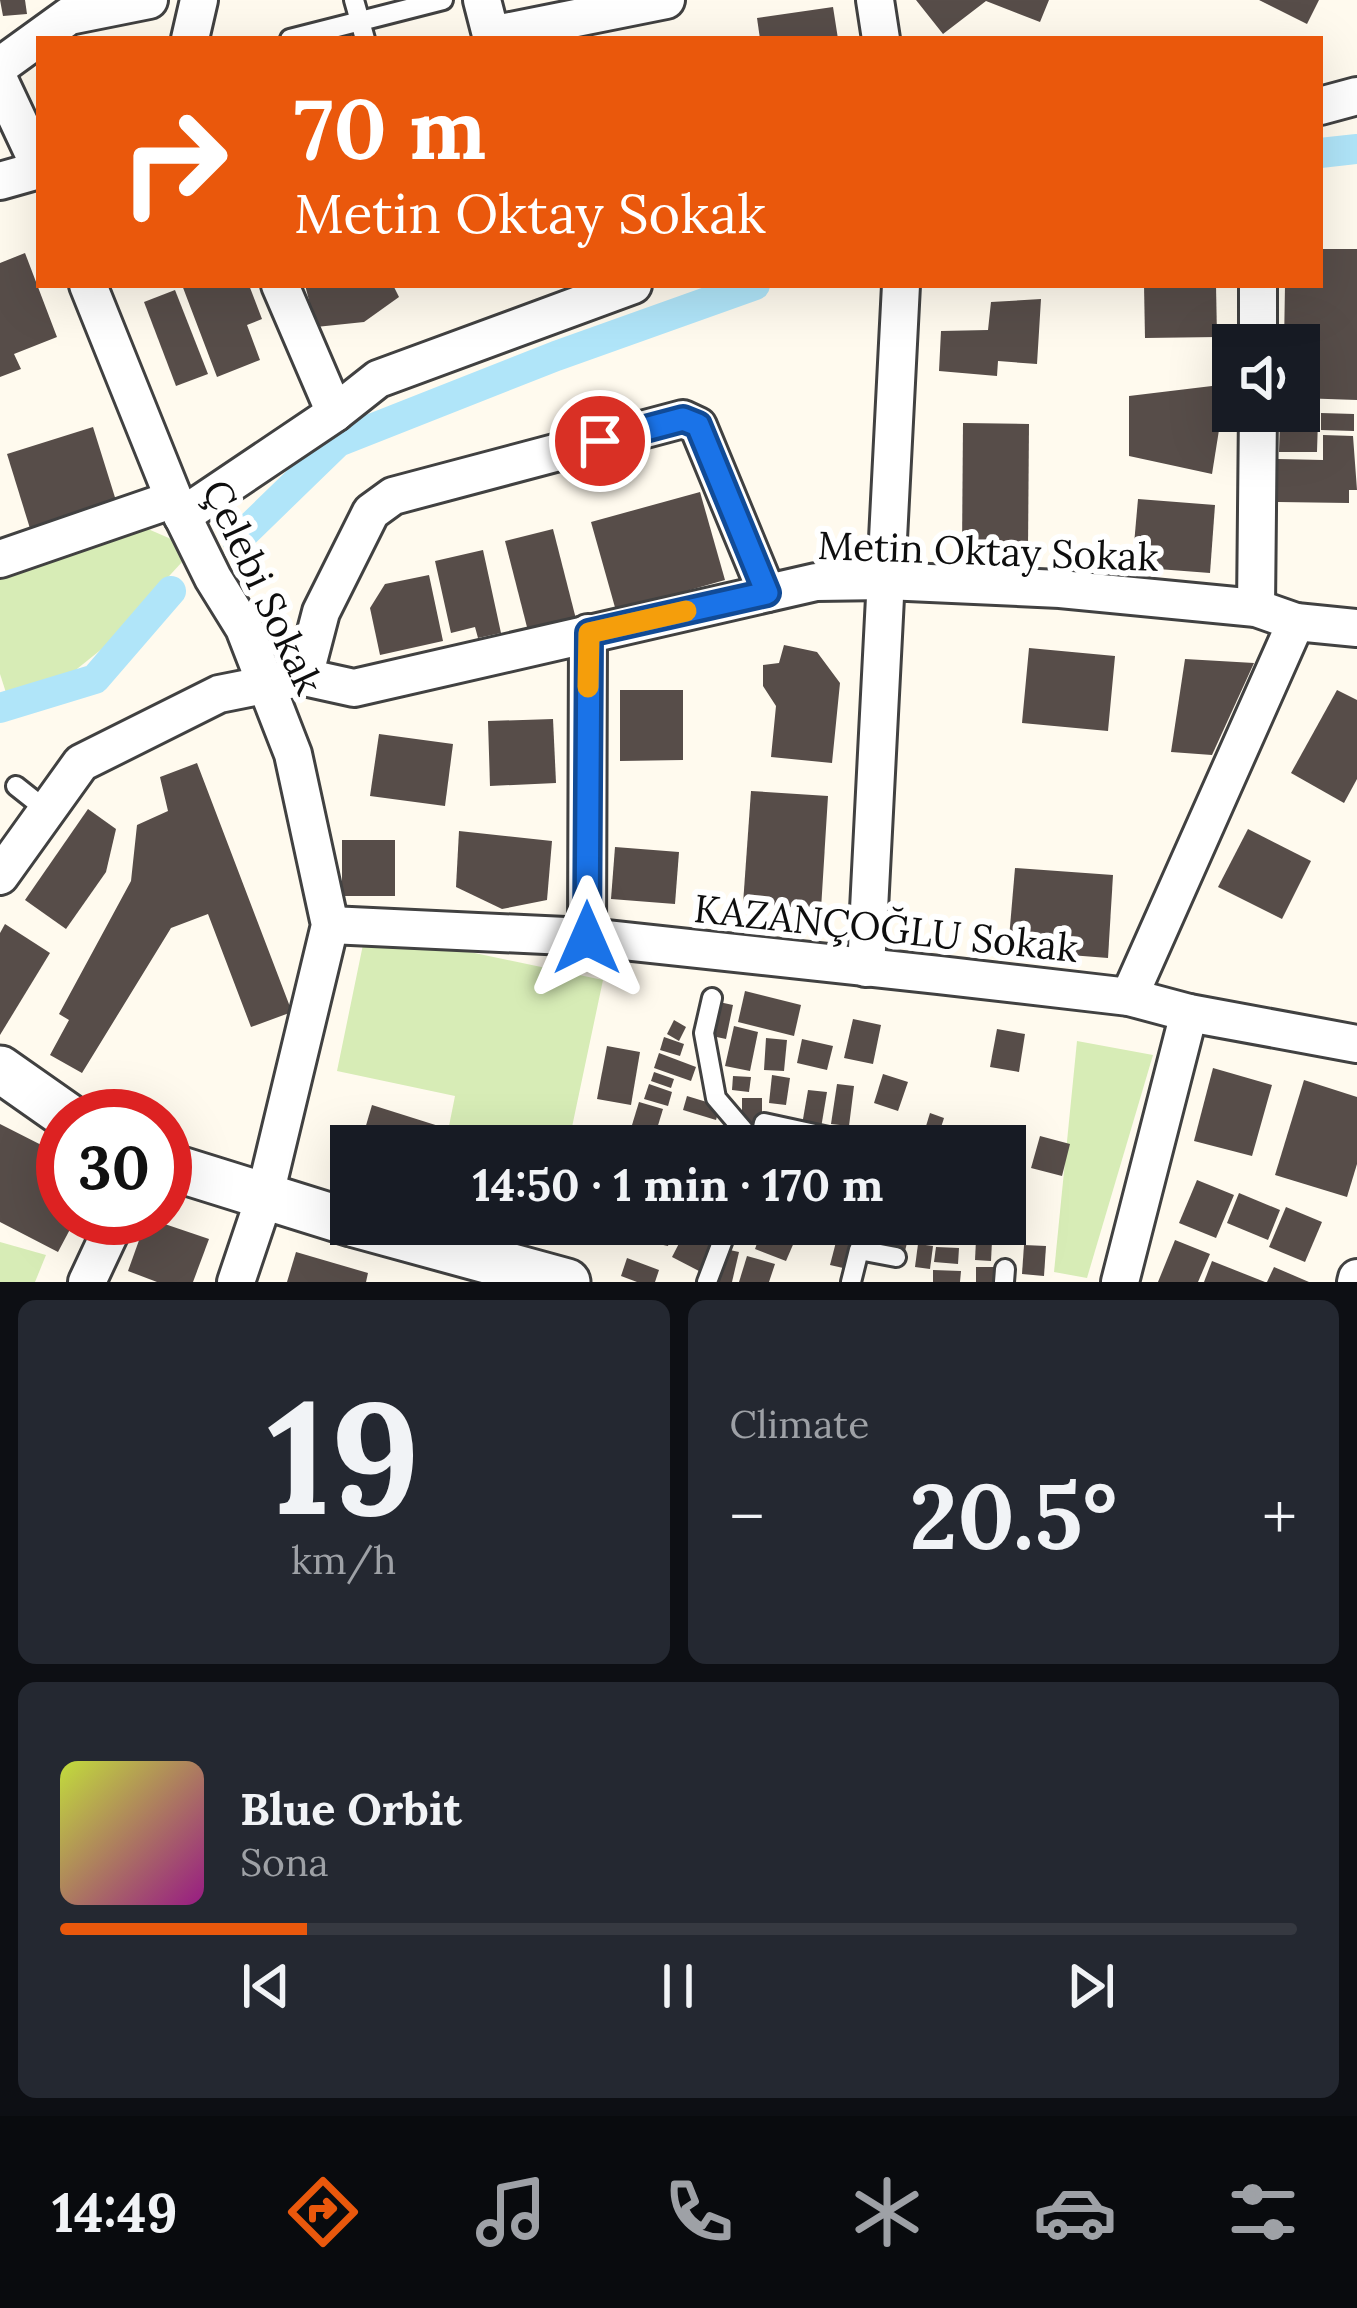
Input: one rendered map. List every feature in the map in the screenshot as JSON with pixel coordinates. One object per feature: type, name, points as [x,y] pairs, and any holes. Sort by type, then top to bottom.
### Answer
[{"type":"street","points":[[0,66],[67,8],[149,0]]},
{"type":"street","points":[[191,36],[199,0]]},
{"type":"street","points":[[482,0],[491,35],[607,27],[666,0]]},
{"type":"street","points":[[875,0],[881,36]]},
{"type":"street","points":[[0,82],[31,128]]},
{"type":"street","points":[[1323,105],[1357,96]]},
{"type":"street","points":[[0,181],[36,169]]},
{"type":"street","name":"Çelebi Sokak","points":[[89,288],[178,507],[212,578],[244,628],[293,754],[330,926],[264,1199],[236,1282]]},
{"type":"street","points":[[281,288],[335,413]]},
{"type":"street","points":[[0,559],[178,507],[335,413],[378,379],[625,288]]},
{"type":"street","points":[[1258,288],[1258,324]]},
{"type":"street","points":[[866,968],[900,293]]},
{"type":"street","points":[[304,677],[321,612],[371,512],[393,496],[683,419],[698,425],[767,593]]},
{"type":"street","points":[[1256,608],[1258,432]]},
{"type":"street","name":"Metin Oktay Sokak","points":[[0,876],[81,763],[219,694],[304,677],[354,688],[816,582],[1060,589],[1256,608],[1297,622],[1357,628]]},
{"type":"street","points":[[1129,997],[1297,622]]},
{"type":"street","points":[[587,938],[589,633]]},
{"type":"street","name":"KAZANÇOĞLU Sokak","points":[[330,926],[587,938],[1129,997],[1357,1044]]},
{"type":"street","points":[[1120,1282],[1189,1013]]},
{"type":"street","points":[[0,1069],[36,1094]]},
{"type":"street","points":[[192,1174],[330,1217]]},
{"type":"street","points":[[87,1282],[104,1245]]},
{"type":"street","points":[[432,1245],[566,1282]]},
{"type":"lane","points":[[354,0],[362,30]]},
{"type":"lane","points":[[314,36],[362,30],[443,0]]},
{"type":"lane","points":[[16,786],[45,809]]},
{"type":"lane","points":[[712,998],[704,1033],[716,1098],[740,1125]]},
{"type":"lane","points":[[707,1282],[721,1245]]},
{"type":"lane","points":[[851,1282],[859,1250],[896,1258]]},
{"type":"green space","points":[[132,522],[171,539],[182,562],[103,648],[62,681],[9,702],[0,674],[0,574]]},
{"type":"green space","points":[[366,930],[603,980],[572,1125],[449,1125],[455,1096],[337,1071]]},
{"type":"green space","points":[[1077,1041],[1153,1055],[1087,1278],[1054,1272]]},
{"type":"green space","points":[[0,1242],[46,1255],[35,1282],[0,1282]]},
{"type":"building","points":[[0,0],[25,0],[27,14],[3,16]]},
{"type":"building","points":[[916,0],[1049,0],[1040,22],[986,1],[943,34]]},
{"type":"building","points":[[1259,0],[1319,0],[1307,24]]},
{"type":"building","points":[[833,7],[838,36],[760,36],[757,18]]},
{"type":"building","points":[[1323,249],[1357,249],[1357,400],[1320,399],[1320,324],[1284,324],[1285,288],[1323,288]]},
{"type":"building","points":[[25,253],[57,337],[14,354],[21,369],[0,377],[0,263]]},
{"type":"building","points":[[183,288],[250,288],[262,319],[247,325],[260,360],[217,377]]},
{"type":"building","points":[[306,288],[394,288],[399,297],[364,322],[316,327]]},
{"type":"building","points":[[1144,288],[1216,288],[1217,324],[1212,324],[1212,337],[1145,338]]},
{"type":"building","points":[[175,290],[208,374],[176,386],[144,302]]},
{"type":"building","points":[[1041,299],[1037,364],[998,361],[997,376],[939,371],[941,331],[988,330],[991,302]]},
{"type":"building","points":[[1212,386],[1212,432],[1219,432],[1212,474],[1129,456],[1129,396]]},
{"type":"building","points":[[1321,413],[1354,414],[1354,431],[1321,430]]},
{"type":"building","points":[[963,423],[1029,424],[1028,549],[962,549]]},
{"type":"building","points":[[93,427],[118,507],[32,535],[7,454]]},
{"type":"building","points":[[1280,432],[1318,432],[1317,452],[1279,452]]},
{"type":"building","points":[[1323,435],[1353,436],[1357,490],[1349,490],[1349,503],[1278,502],[1278,459],[1323,460]]},
{"type":"building","points":[[700,492],[725,580],[616,611],[591,522]]},
{"type":"building","points":[[1138,499],[1215,505],[1210,573],[1132,567]]},
{"type":"building","points":[[553,529],[576,619],[528,631],[505,541]]},
{"type":"building","points":[[483,550],[501,633],[478,638],[475,627],[451,633],[435,561]]},
{"type":"building","points":[[429,575],[443,641],[380,655],[370,608],[385,584]]},
{"type":"building","points":[[784,645],[817,652],[840,683],[832,763],[771,757],[776,706],[763,686],[763,665],[779,663]]},
{"type":"building","points":[[1029,648],[1115,656],[1108,731],[1022,723]]},
{"type":"building","points":[[1185,659],[1254,663],[1212,755],[1171,752]]},
{"type":"building","points":[[620,690],[683,690],[683,760],[620,761]]},
{"type":"building","points":[[1337,690],[1357,700],[1357,779],[1344,803],[1291,773]]},
{"type":"building","points":[[553,719],[556,783],[490,786],[488,721]]},
{"type":"building","points":[[379,734],[453,744],[445,806],[370,796]]},
{"type":"building","points":[[197,763],[292,1012],[251,1027],[208,914],[171,928],[82,1073],[50,1055],[69,1020],[59,1014],[131,881],[137,825],[168,811],[160,777]]},
{"type":"building","points":[[751,791],[828,796],[821,909],[743,904]]},
{"type":"building","points":[[88,809],[116,829],[106,872],[66,929],[25,900]]},
{"type":"building","points":[[1248,829],[1311,861],[1282,919],[1218,887]]},
{"type":"building","points":[[459,831],[552,841],[547,900],[502,909],[456,887]]},
{"type":"building","points":[[342,840],[395,840],[395,896],[342,896]]},
{"type":"building","points":[[615,847],[679,852],[675,904],[611,899]]},
{"type":"building","points":[[1015,868],[1113,875],[1108,958],[1008,950]]},
{"type":"building","points":[[5,924],[50,953],[0,1035],[0,933]]},
{"type":"building","points":[[745,991],[801,1005],[794,1036],[738,1022]]},
{"type":"building","points":[[719,1002],[733,1005],[726,1039],[712,1036]]},
{"type":"building","points":[[853,1019],[881,1025],[873,1064],[844,1058]]},
{"type":"building","points":[[674,1020],[686,1027],[679,1041],[667,1034]]},
{"type":"building","points":[[734,1026],[758,1032],[750,1071],[725,1066]]},
{"type":"building","points":[[997,1029],[1025,1034],[1019,1072],[990,1067]]},
{"type":"building","points":[[664,1037],[684,1044],[680,1056],[660,1050]]},
{"type":"building","points":[[766,1038],[787,1040],[784,1071],[764,1070]]},
{"type":"building","points":[[802,1039],[833,1046],[827,1070],[797,1063]]},
{"type":"building","points":[[607,1046],[640,1052],[631,1105],[597,1099]]},
{"type":"building","points":[[659,1053],[696,1067],[691,1081],[654,1068]]},
{"type":"building","points":[[1213,1068],[1272,1085],[1252,1156],[1194,1141]]},
{"type":"building","points":[[654,1072],[674,1079],[671,1088],[651,1081]]},
{"type":"building","points":[[883,1074],[908,1082],[898,1111],[874,1103]]},
{"type":"building","points":[[772,1075],[790,1078],[786,1105],[769,1103]]},
{"type":"building","points":[[733,1076],[751,1077],[749,1092],[732,1090]]},
{"type":"building","points":[[1304,1080],[1357,1097],[1357,1164],[1347,1197],[1275,1175]]},
{"type":"building","points":[[649,1084],[672,1092],[668,1106],[644,1099]]},
{"type":"building","points":[[837,1084],[854,1086],[849,1125],[831,1124]]},
{"type":"building","points":[[808,1090],[827,1092],[822,1125],[802,1125]]},
{"type":"building","points":[[687,1096],[720,1106],[716,1120],[683,1110]]},
{"type":"building","points":[[742,1098],[762,1098],[762,1125],[742,1125]]},
{"type":"building","points":[[639,1102],[663,1109],[658,1125],[632,1125]]},
{"type":"building","points":[[372,1105],[435,1125],[366,1125]]},
{"type":"building","points":[[930,1113],[944,1118],[942,1125],[926,1125]]},
{"type":"building","points":[[0,1124],[36,1142],[36,1241],[0,1222]]},
{"type":"building","points":[[1040,1136],[1070,1144],[1062,1176],[1031,1168]]},
{"type":"building","points":[[1197,1180],[1234,1195],[1216,1238],[1179,1223]]},
{"type":"building","points":[[1239,1193],[1280,1210],[1268,1240],[1227,1223]]},
{"type":"building","points":[[1286,1207],[1322,1222],[1305,1262],[1269,1247]]},
{"type":"building","points":[[192,1233],[209,1239],[193,1282],[157,1282],[128,1271],[137,1245],[192,1245]]},
{"type":"building","points":[[1175,1240],[1210,1254],[1198,1282],[1158,1282]]},
{"type":"building","points":[[678,1245],[713,1245],[699,1271],[672,1257]]},
{"type":"building","points":[[756,1245],[793,1245],[786,1261],[755,1249]]},
{"type":"building","points":[[835,1245],[857,1247],[852,1270],[830,1265]]},
{"type":"building","points":[[893,1245],[906,1245],[904,1255],[891,1252]]},
{"type":"building","points":[[918,1245],[933,1246],[930,1269],[915,1267]]},
{"type":"building","points":[[976,1245],[992,1245],[991,1261],[975,1260]]},
{"type":"building","points":[[1024,1245],[1046,1246],[1044,1276],[1022,1274]]},
{"type":"building","points":[[936,1247],[959,1248],[958,1264],[934,1262]]},
{"type":"building","points":[[725,1249],[739,1252],[732,1282],[718,1282]]},
{"type":"building","points":[[296,1252],[368,1273],[366,1282],[287,1282]]},
{"type":"building","points":[[747,1256],[775,1264],[769,1282],[739,1282]]},
{"type":"building","points":[[627,1258],[659,1270],[655,1282],[621,1276]]},
{"type":"building","points":[[1212,1261],[1265,1282],[1204,1282]]},
{"type":"building","points":[[976,1267],[996,1267],[996,1282],[976,1282]]},
{"type":"building","points":[[1274,1267],[1309,1282],[1267,1282]]},
{"type":"building","points":[[933,1270],[961,1271],[960,1282],[933,1282]]},
{"type":"waterway","points":[[1323,153],[1357,149]]},
{"type":"waterway","points":[[237,540],[338,442],[747,288]]},
{"type":"waterway","points":[[0,708],[95,679],[171,591]]},
{"type":"slow traffic","points":[[588,687],[589,633],[686,611]]},
{"type":"route","points":[[587,938],[589,633],[767,593],[698,425],[683,419],[600,441]]}]
